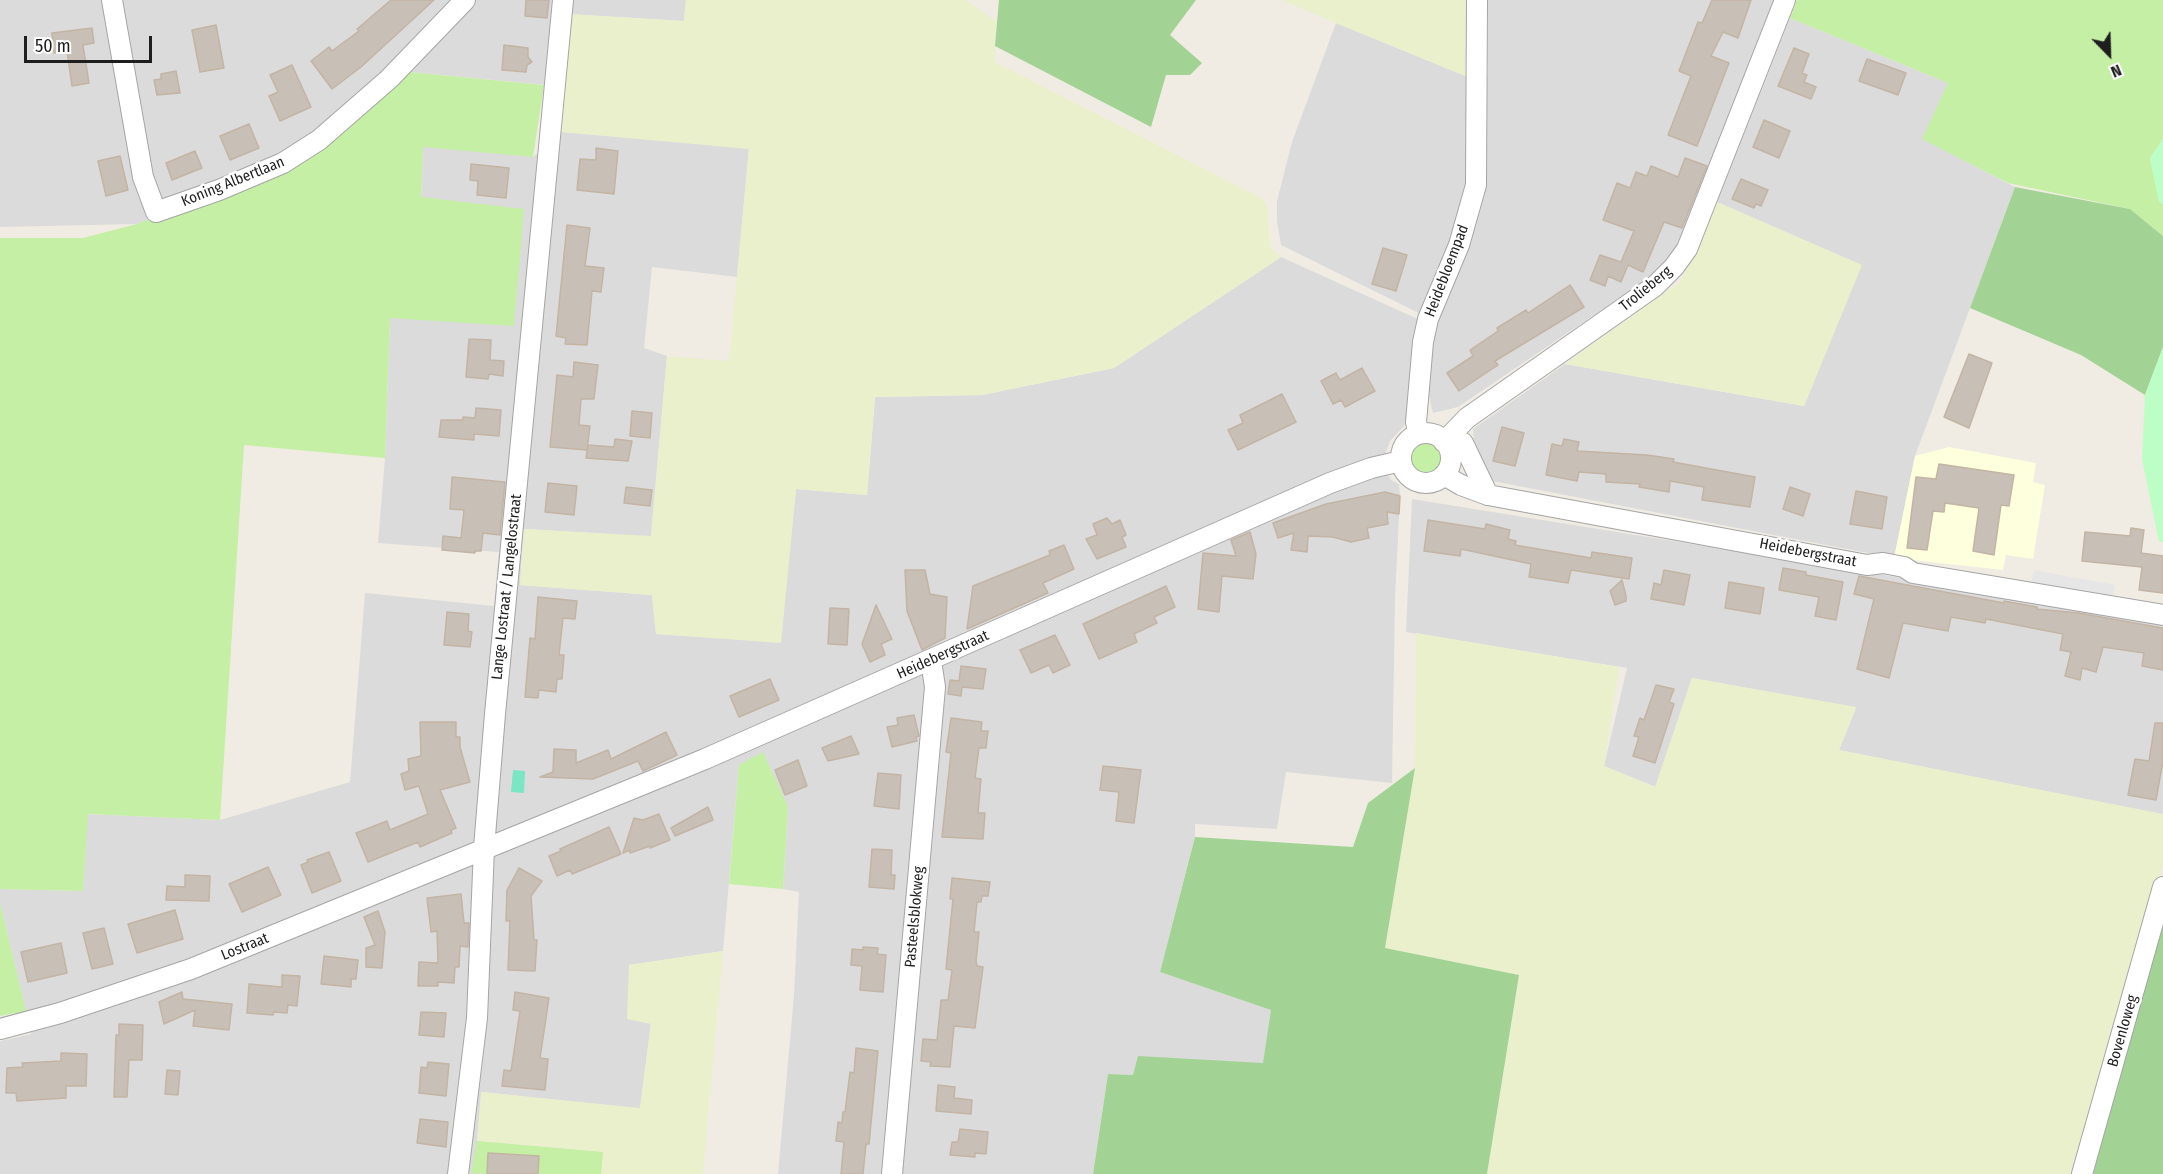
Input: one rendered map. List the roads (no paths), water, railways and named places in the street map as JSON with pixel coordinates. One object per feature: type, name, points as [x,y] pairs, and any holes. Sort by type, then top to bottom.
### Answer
[{"type":"street","name":"Koning Albertlaan","points":[[112,0],[143,177],[156,212],[219,190],[283,163],[319,140],[389,79],[465,0]]},
{"type":"street","name":"Lange Lostraat / Langelostraat","points":[[459,1174],[477,1018],[484,849],[563,0]]},
{"type":"street","name":"Heidebloempad","points":[[1419,434],[1416,422],[1423,342],[1428,319],[1459,245],[1476,185],[1477,0]]},
{"type":"street","name":"Trolieberg","points":[[1444,442],[1467,418],[1654,286],[1674,267],[1687,249],[1785,0]]},
{"type":"street","points":[[1419,434],[1432,435],[1444,442],[1449,449],[1450,457],[1444,475],[1433,482],[1417,482],[1406,473],[1401,461],[1402,452],[1405,444],[1411,438],[1419,434]]},
{"type":"street","points":[[1444,442],[1463,443],[1488,495]]},
{"type":"street","name":"Heidebergstraat","points":[[484,849],[705,759],[1330,483],[1371,468],[1401,461]]},
{"type":"street","name":"Heidebergstraat","points":[[1444,475],[1461,485],[1488,495],[1867,565],[1876,563],[1904,567],[1913,573],[2163,615]]},
{"type":"street","name":"Pasteelsblokweg","points":[[892,1174],[935,687],[931,661]]},
{"type":"street","name":"Lostraat","points":[[0,1029],[60,1013],[191,969],[484,849]]},
{"type":"street","name":"Bovenloweg","points":[[2082,1174],[2163,887]]}]
